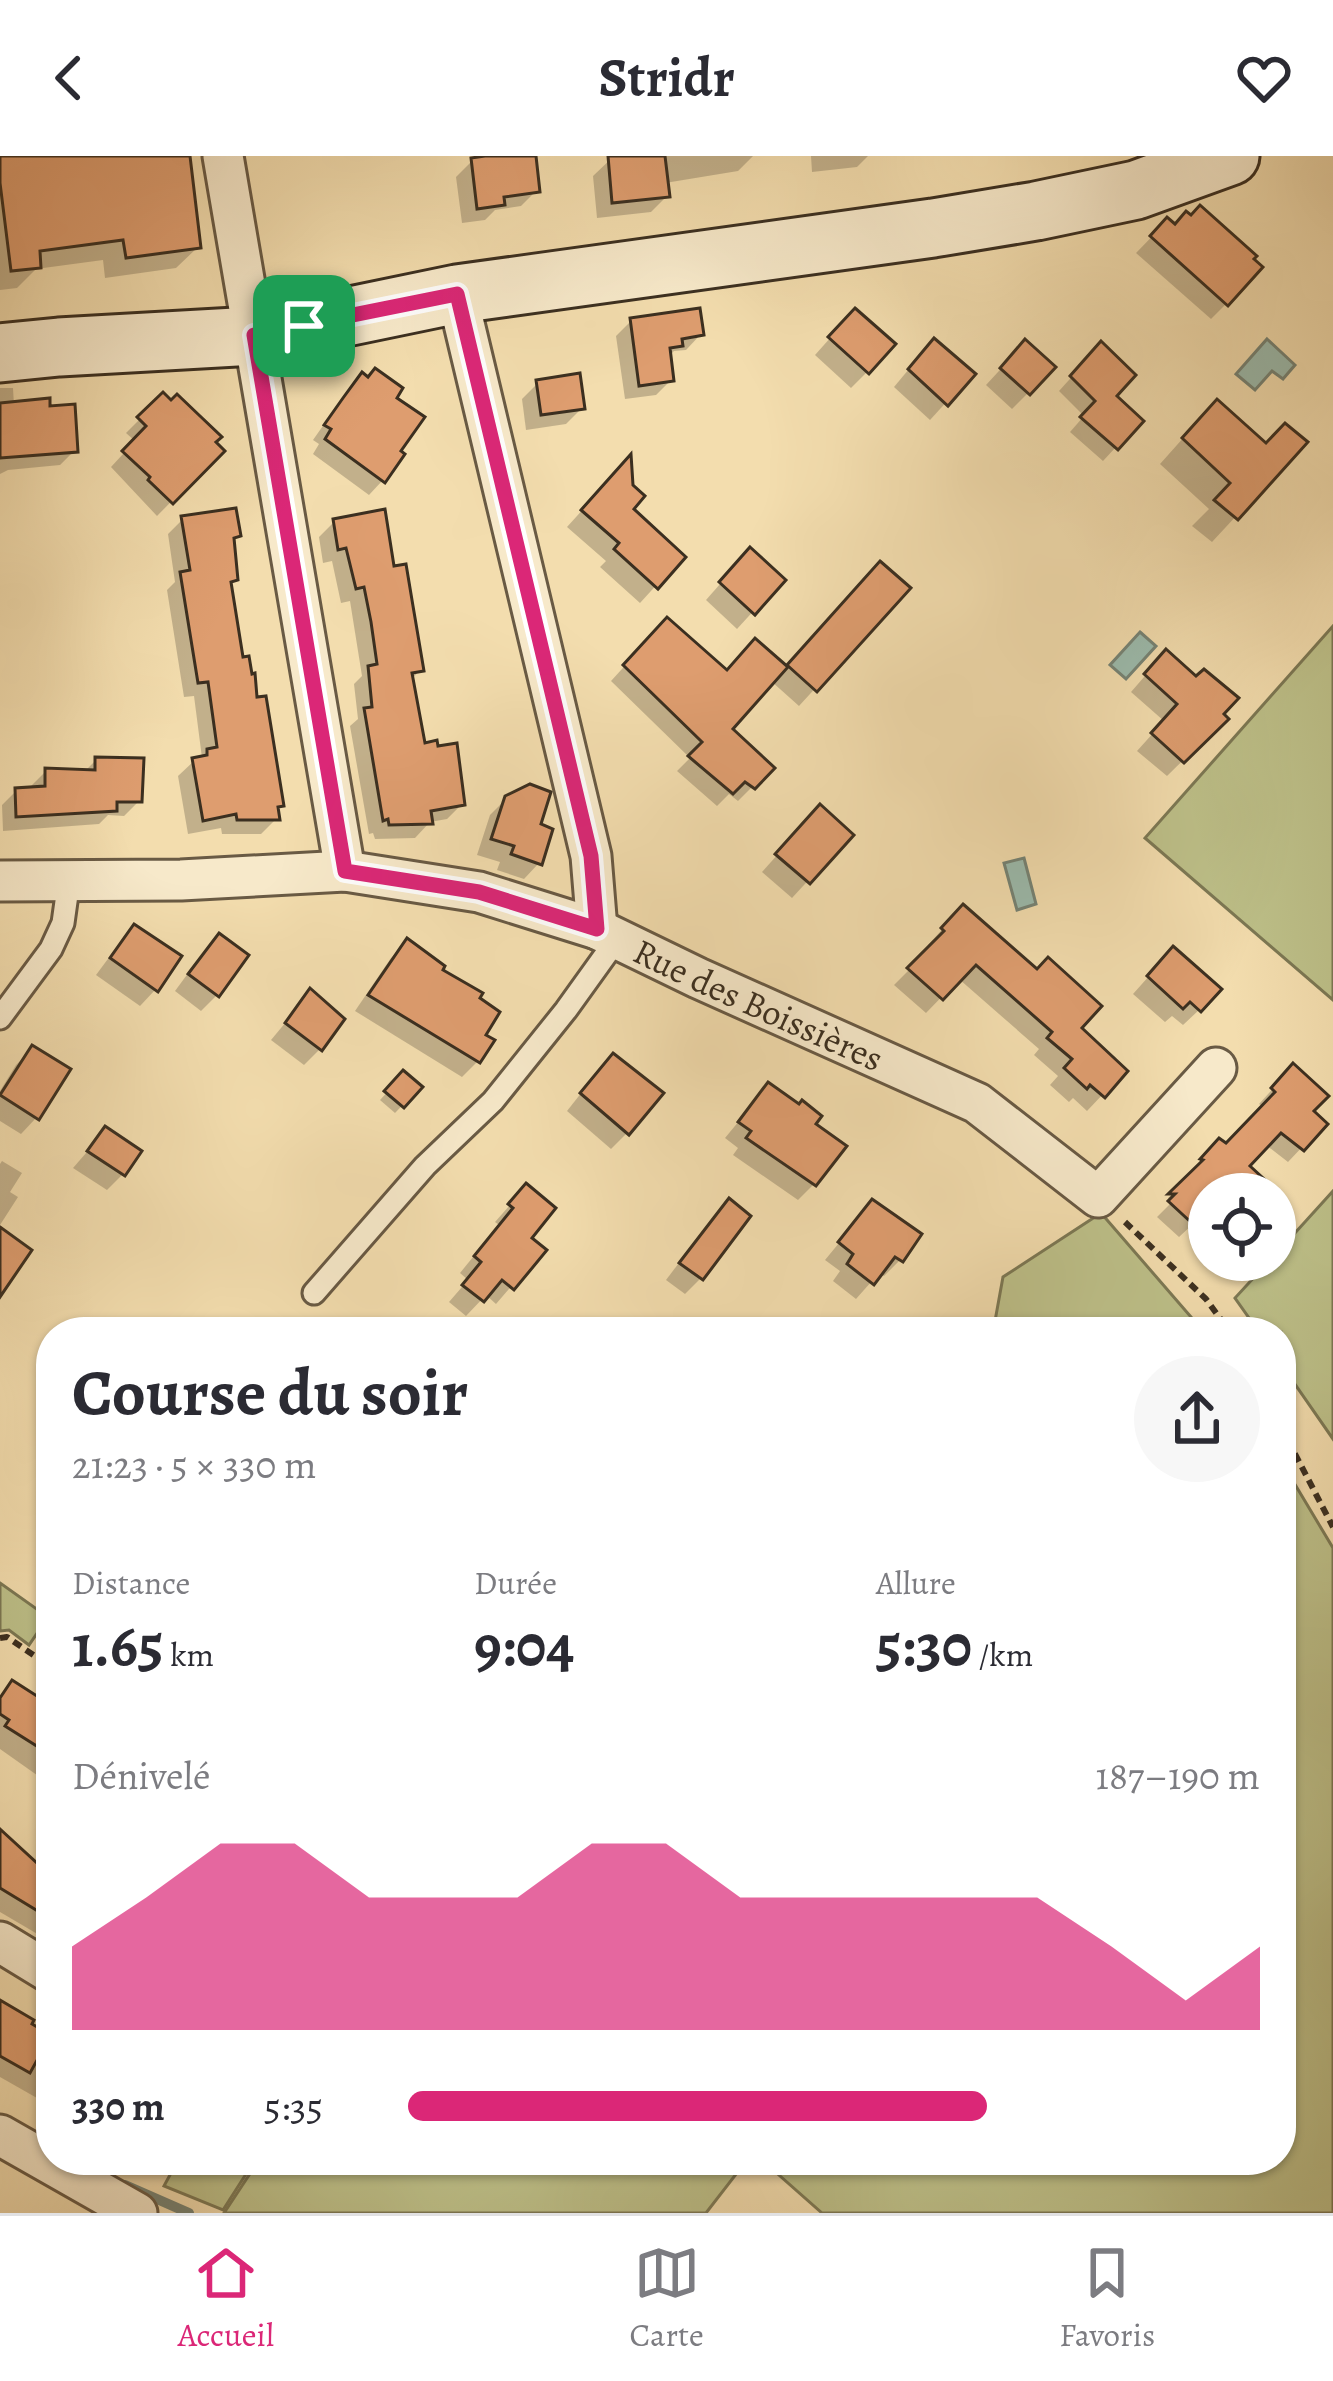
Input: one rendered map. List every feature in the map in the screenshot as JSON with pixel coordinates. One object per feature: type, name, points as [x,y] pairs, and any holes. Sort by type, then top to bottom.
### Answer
[{"type":"street","points":[[223,156],[345,871]]},
{"type":"street","points":[[0,353],[254,335],[457,294],[1036,211],[1136,190],[1230,156]]},
{"type":"street","points":[[457,294],[607,934]]},
{"type":"street","name":"Rue des Boissières","points":[[0,881],[181,880],[345,871],[479,892],[607,934],[977,1103],[1098,1197]]},
{"type":"street","points":[[1098,1197],[1216,1068]]},
{"type":"street","points":[[0,1942],[36,1964]]},
{"type":"street","points":[[0,2135],[36,2155]]},
{"type":"street","points":[[70,2175],[137,2213]]},
{"type":"lane","points":[[0,1018],[51,949],[63,923],[69,880]]},
{"type":"lane","points":[[314,1293],[425,1166],[493,1101],[566,1010],[607,934]]},
{"type":"path","points":[[1098,1197],[1219,1317]]},
{"type":"path","points":[[1296,1456],[1333,1527]]},
{"type":"path","points":[[0,1638],[7,1637],[36,1657]]},
{"type":"green space","points":[[1333,626],[1333,1000],[1145,838]]},
{"type":"green space","points":[[1333,1191],[1333,1439],[1296,1386],[1296,1317],[1248,1317],[1235,1298],[1251,1281],[1296,1281],[1296,1232]]},
{"type":"green space","points":[[1101,1213],[1191,1317],[996,1317],[1003,1277]]},
{"type":"green space","points":[[1296,1486],[1333,1548],[1333,2213],[822,2213],[779,2175],[1296,2175]]},
{"type":"green space","points":[[0,1583],[36,1608],[36,1635],[29,1645],[9,1630],[0,1631]]},
{"type":"green space","points":[[170,2175],[245,2175],[223,2210],[164,2186]]},
{"type":"green space","points":[[249,2175],[735,2175],[706,2213],[224,2213]]},
{"type":"shaded area","points":[[1267,339],[1295,365],[1283,379],[1272,371],[1255,390],[1236,374]]},
{"type":"shaded area","points":[[1140,632],[1156,646],[1126,679],[1110,665]]},
{"type":"shaded area","points":[[1024,858],[1036,904],[1017,910],[1004,863]]},
{"type":"building","points":[[0,156],[190,156],[201,248],[126,258],[123,240],[40,251],[41,268],[11,271]]},
{"type":"building","points":[[536,156],[540,192],[504,197],[505,205],[477,209],[471,158]]},
{"type":"building","points":[[608,156],[665,156],[670,197],[612,203]]},
{"type":"building","points":[[1200,205],[1257,256],[1254,259],[1263,267],[1228,306],[1150,236],[1167,217],[1175,224],[1186,211],[1191,215]]},
{"type":"building","points":[[700,308],[704,335],[682,339],[683,346],[670,348],[674,381],[639,386],[630,318]]},
{"type":"building","points":[[855,308],[896,344],[869,374],[828,337]]},
{"type":"building","points":[[934,338],[976,374],[948,406],[908,369]]},
{"type":"building","points":[[1025,339],[1056,367],[1030,395],[1000,368]]},
{"type":"building","points":[[1101,341],[1136,375],[1117,396],[1144,421],[1118,450],[1080,417],[1095,401],[1070,376]]},
{"type":"building","points":[[375,368],[403,388],[397,398],[425,417],[385,483],[325,439],[331,429],[324,425],[343,398],[362,372],[368,377]]},
{"type":"building","points":[[580,373],[585,409],[541,415],[536,380]]},
{"type":"building","points":[[163,392],[171,400],[177,394],[222,437],[216,442],[225,451],[173,504],[122,451],[146,426],[137,417]]},
{"type":"building","points":[[50,398],[50,406],[75,404],[78,452],[0,458],[0,403]]},
{"type":"building","points":[[1217,399],[1266,443],[1285,423],[1308,442],[1238,520],[1214,500],[1230,483],[1182,438]]},
{"type":"building","points":[[631,454],[633,485],[645,496],[634,509],[686,557],[658,589],[614,549],[619,543],[581,510]]},
{"type":"building","points":[[236,508],[241,536],[234,538],[238,580],[231,582],[243,657],[249,656],[255,673],[257,697],[266,696],[284,806],[278,807],[280,820],[237,820],[236,814],[203,821],[192,758],[217,747],[208,682],[198,683],[180,572],[190,570],[181,516]]},
{"type":"building","points":[[385,509],[394,566],[406,564],[424,671],[412,673],[425,743],[457,743],[465,805],[431,811],[433,824],[389,825],[388,819],[383,821],[364,708],[372,707],[368,666],[377,664],[371,622],[364,587],[356,589],[346,548],[338,550],[333,519]]},
{"type":"building","points":[[750,547],[786,580],[755,615],[719,582]]},
{"type":"building","points":[[880,561],[911,588],[817,692],[787,665]]},
{"type":"building","points":[[667,617],[727,670],[755,638],[788,667],[733,729],[775,768],[755,789],[745,782],[733,794],[688,756],[702,742],[623,665]]},
{"type":"building","points":[[1166,649],[1196,676],[1204,669],[1239,698],[1224,714],[1229,719],[1184,763],[1151,733],[1177,704],[1144,674]]},
{"type":"building","points":[[95,757],[144,758],[142,802],[117,802],[117,811],[16,817],[15,788],[45,786],[45,768],[95,770]]},
{"type":"building","points":[[530,784],[551,792],[541,824],[553,829],[542,865],[511,854],[514,846],[491,839],[505,796]]},
{"type":"building","points":[[820,804],[854,835],[810,884],[775,854]]},
{"type":"building","points":[[963,904],[1037,969],[1048,957],[1102,1006],[1082,1028],[1128,1071],[1105,1098],[1064,1068],[1072,1059],[1047,1038],[1052,1032],[976,965],[943,1000],[907,968]]},
{"type":"building","points":[[134,924],[182,956],[158,992],[110,958]]},
{"type":"building","points":[[219,933],[249,955],[219,997],[188,974]]},
{"type":"building","points":[[407,938],[445,966],[443,970],[483,993],[480,998],[500,1012],[486,1035],[495,1040],[480,1063],[368,995]]},
{"type":"building","points":[[1173,946],[1222,989],[1201,1012],[1190,1002],[1183,1009],[1147,976]]},
{"type":"building","points":[[310,988],[345,1019],[322,1051],[285,1023]]},
{"type":"building","points":[[32,1045],[71,1069],[39,1120],[0,1095]]},
{"type":"building","points":[[613,1053],[664,1093],[629,1135],[580,1093]]},
{"type":"building","points":[[1293,1063],[1329,1096],[1314,1111],[1328,1124],[1304,1151],[1281,1133],[1250,1166],[1258,1173],[1190,1173],[1219,1138],[1226,1143],[1275,1092],[1271,1088]]},
{"type":"building","points":[[403,1070],[423,1087],[404,1108],[384,1091]]},
{"type":"building","points":[[768,1082],[822,1116],[816,1124],[847,1146],[816,1186],[746,1138],[751,1131],[738,1122]]},
{"type":"building","points":[[105,1126],[142,1151],[125,1176],[87,1151]]},
{"type":"building","points":[[1188,1175],[1188,1220],[1168,1201],[1175,1194],[1168,1194]]},
{"type":"building","points":[[526,1183],[556,1208],[532,1238],[547,1250],[514,1290],[502,1280],[484,1302],[462,1285],[481,1262],[474,1256],[513,1208],[508,1204]]},
{"type":"building","points":[[729,1198],[751,1216],[703,1280],[679,1263]]},
{"type":"building","points":[[872,1199],[922,1234],[903,1262],[895,1257],[874,1285],[847,1264],[853,1254],[838,1242]]},
{"type":"building","points":[[0,1227],[32,1250],[0,1297]]},
{"type":"building","points":[[12,1680],[36,1695],[36,1746],[5,1726],[9,1720],[0,1714],[0,1698]]},
{"type":"building","points":[[0,1829],[36,1862],[36,1910],[0,1888]]},
{"type":"building","points":[[0,2000],[34,2020],[36,2062],[30,2073],[0,2056]]},
{"type":"waterway","points":[[125,2185],[189,2213]]},
{"type":"route","points":[[457,294],[591,856],[597,929],[479,892],[345,871],[254,335],[304,326],[457,294]]}]
